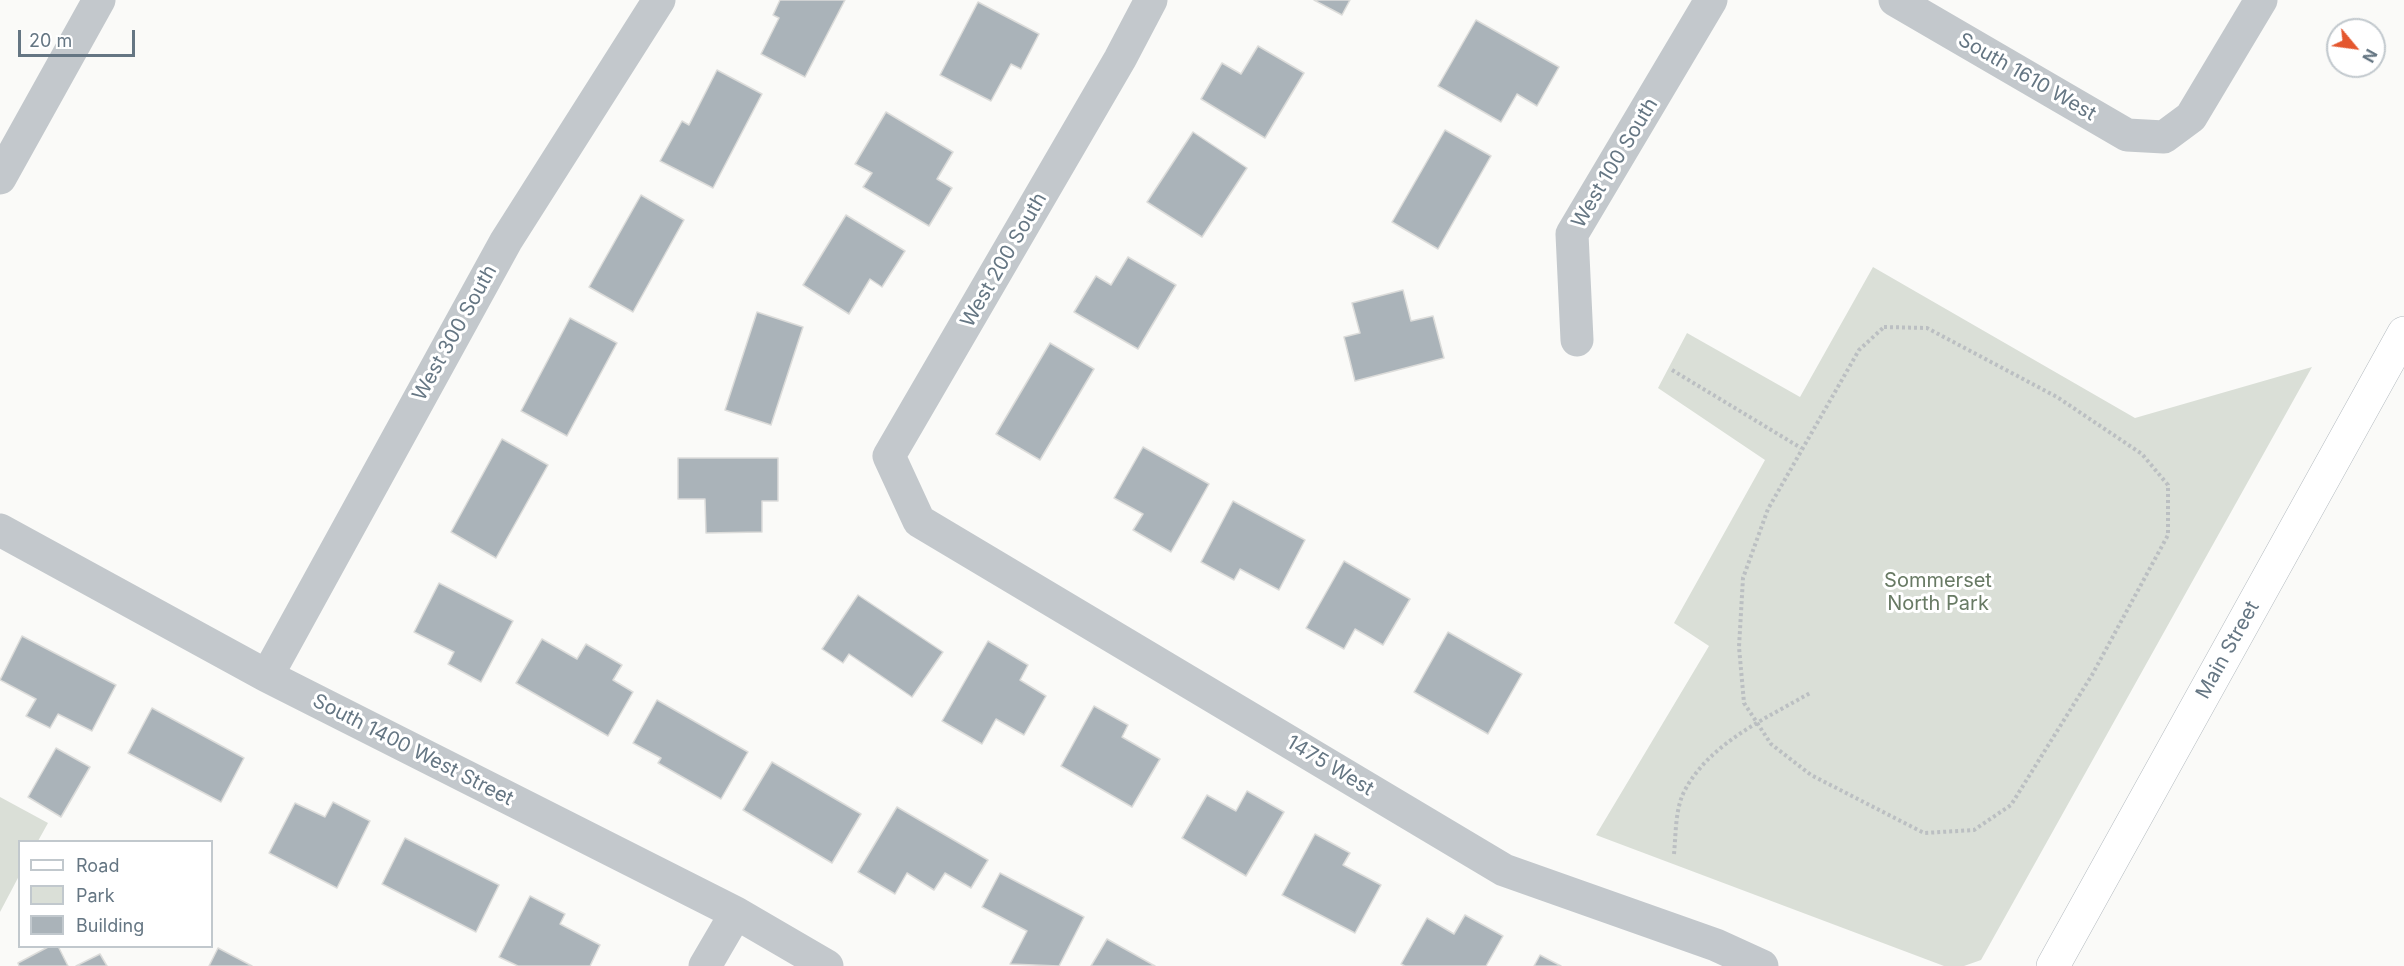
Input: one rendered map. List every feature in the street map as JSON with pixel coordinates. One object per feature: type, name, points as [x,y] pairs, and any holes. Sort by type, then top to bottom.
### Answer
[{"type":"main road","name":"Main Street","points":[[2053,966],[2404,333]]},
{"type":"street","points":[[0,178],[99,0]]},
{"type":"street","name":"West 300 South","points":[[267,676],[506,241],[659,0]]},
{"type":"street","name":"West 200 South","points":[[919,522],[889,456],[1108,79],[1151,0]]},
{"type":"street","name":"West 100 South","points":[[1577,340],[1572,234],[1711,0]]},
{"type":"street","name":"South 1610 West","points":[[1895,0],[2127,135],[2164,137],[2191,117],[2260,0]]},
{"type":"street","name":"1475 West","points":[[919,522],[1504,870],[1710,955],[1762,966]]},
{"type":"street","name":"South 1400 West Street","points":[[0,530],[267,676],[736,913],[827,966]]},
{"type":"street","points":[[705,966],[736,913]]},
{"type":"path","points":[[1884,327],[1927,328],[2057,397],[2142,454],[2168,485],[2168,535],[2092,675],[2011,805],[1974,831],[1924,833],[1811,775],[1771,744],[1744,703],[1739,647],[1743,578],[1768,509],[1801,448],[1859,350],[1884,327]]},
{"type":"path","points":[[1672,370],[1801,448]]},
{"type":"path","points":[[1674,854],[1684,792],[1702,764],[1732,739],[1810,693]]},
{"type":"green space","name":"Sommerset North Park","points":[[1873,267],[2135,418],[2312,367],[1981,960],[1964,966],[1944,966],[1596,835],[1709,646],[1674,623],[1765,460],[1658,388],[1687,333],[1800,397]]},
{"type":"green space","points":[[0,797],[48,823],[39,840],[18,840],[18,878],[0,912]]},
{"type":"building","points":[[780,0],[845,0],[805,77],[761,54],[779,18],[773,15]]},
{"type":"building","points":[[1314,0],[1350,0],[1342,15]]},
{"type":"building","points":[[978,2],[1039,34],[1021,69],[1011,64],[991,101],[940,75]]},
{"type":"building","points":[[1476,20],[1559,67],[1537,106],[1517,94],[1501,122],[1438,86]]},
{"type":"building","points":[[1258,46],[1304,73],[1265,138],[1201,99],[1222,63],[1241,74]]},
{"type":"building","points":[[717,70],[762,94],[713,188],[660,161],[682,121],[689,125]]},
{"type":"building","points":[[886,112],[953,152],[937,179],[952,188],[929,226],[863,187],[872,173],[855,164]]},
{"type":"building","points":[[1445,130],[1491,156],[1438,249],[1392,222]]},
{"type":"building","points":[[1193,132],[1247,168],[1202,237],[1147,202]]},
{"type":"building","points":[[641,195],[684,220],[633,312],[589,287]]},
{"type":"building","points":[[846,215],[905,251],[882,287],[870,279],[849,314],[803,285]]},
{"type":"building","points":[[1128,257],[1176,285],[1138,349],[1074,312],[1096,276],[1111,285]]},
{"type":"building","points":[[1403,290],[1411,321],[1433,316],[1444,358],[1355,381],[1344,337],[1360,333],[1352,303]]},
{"type":"building","points":[[757,312],[803,327],[771,425],[725,410]]},
{"type":"building","points":[[570,318],[617,343],[567,436],[521,411]]},
{"type":"building","points":[[1050,343],[1094,369],[1040,460],[996,434]]},
{"type":"building","points":[[502,439],[548,465],[496,558],[451,532]]},
{"type":"building","points":[[1143,447],[1209,484],[1171,552],[1133,530],[1143,514],[1114,498]]},
{"type":"building","points":[[678,458],[778,458],[778,501],[762,501],[762,532],[706,533],[705,499],[678,499]]},
{"type":"building","points":[[1233,501],[1305,540],[1279,590],[1240,569],[1234,580],[1201,562]]},
{"type":"building","points":[[1344,561],[1410,599],[1383,645],[1355,629],[1344,649],[1306,628]]},
{"type":"building","points":[[439,583],[513,621],[481,682],[448,664],[454,652],[414,632]]},
{"type":"building","points":[[858,595],[943,652],[912,697],[849,654],[843,663],[822,649]]},
{"type":"building","points":[[1448,632],[1522,674],[1488,734],[1414,692]]},
{"type":"building","points":[[22,636],[116,685],[92,731],[58,714],[50,728],[26,716],[36,699],[0,680]]},
{"type":"building","points":[[542,639],[577,659],[586,644],[622,665],[613,680],[633,692],[608,736],[516,683]]},
{"type":"building","points":[[988,641],[1028,665],[1020,680],[1046,696],[1024,735],[996,719],[982,744],[942,721]]},
{"type":"building","points":[[657,700],[748,752],[721,799],[658,763],[661,758],[633,743]]},
{"type":"building","points":[[1094,706],[1128,725],[1122,737],[1160,759],[1132,807],[1061,766]]},
{"type":"building","points":[[152,708],[244,758],[221,802],[128,753]]},
{"type":"building","points":[[56,748],[90,767],[61,817],[28,797]]},
{"type":"building","points":[[772,762],[861,814],[832,863],[743,810]]},
{"type":"building","points":[[1247,791],[1284,812],[1246,876],[1182,838],[1207,795],[1236,811]]},
{"type":"building","points":[[333,802],[370,821],[337,888],[269,853],[295,803],[325,817]]},
{"type":"building","points":[[897,807],[988,860],[971,888],[945,873],[934,890],[907,873],[895,894],[858,872]]},
{"type":"building","points":[[1315,834],[1350,853],[1343,865],[1381,885],[1355,933],[1282,895]]},
{"type":"building","points":[[405,838],[499,885],[476,932],[382,884]]},
{"type":"building","points":[[1000,873],[1084,917],[1059,966],[1010,964],[1027,931],[982,907]]},
{"type":"building","points":[[530,896],[565,914],[560,924],[600,945],[590,966],[518,966],[499,957]]},
{"type":"building","points":[[1465,915],[1503,936],[1486,966],[1405,966],[1401,964],[1427,918],[1454,934]]},
{"type":"building","points":[[1107,939],[1155,966],[1091,966]]},
{"type":"building","points":[[46,948],[59,948],[68,966],[19,966],[18,963]]},
{"type":"building","points":[[218,948],[252,966],[209,966]]},
{"type":"building","points":[[100,954],[107,966],[76,966]]},
{"type":"building","points":[[1540,955],[1561,966],[1534,966]]}]
